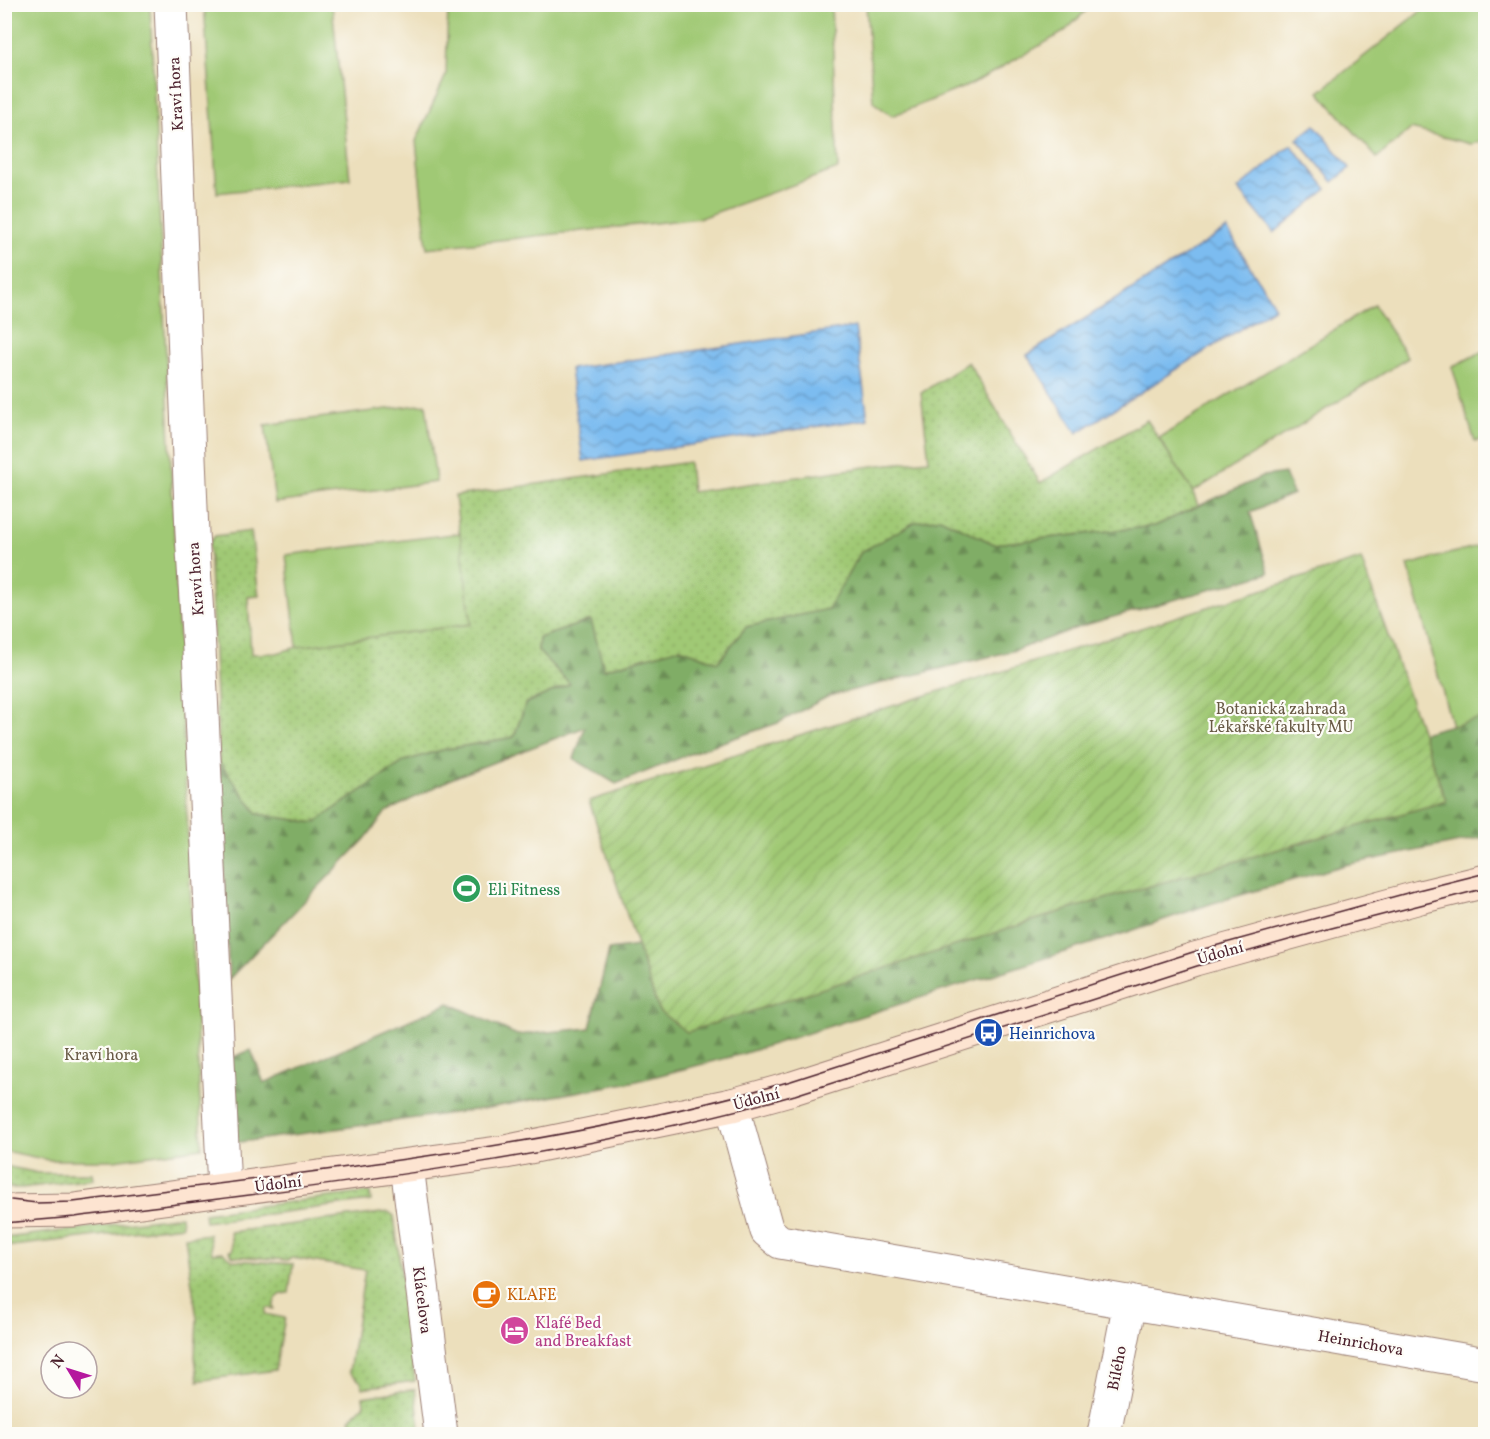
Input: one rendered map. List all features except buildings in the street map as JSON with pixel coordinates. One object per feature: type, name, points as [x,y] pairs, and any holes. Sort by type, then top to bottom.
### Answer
[{"type":"street","name":"Kraví hora","points":[[171,4],[192,533],[224,1190]]},
{"type":"street","name":"Údolní","points":[[4,1211],[74,1210],[407,1166],[516,1150],[732,1105],[794,1088],[1195,959],[1485,881]]},
{"type":"street","name":"Heinrichova","points":[[732,1105],[767,1231],[780,1242],[1485,1364]]},
{"type":"street","name":"Klácelova","points":[[407,1166],[441,1434]]},
{"type":"street","name":"Bílého","points":[[1104,1434],[1130,1302]]},
{"type":"green space","name":"Kraví hora","points":[[5,4],[150,5],[202,1148],[114,1160],[48,1160],[5,1151]]},
{"type":"green space","points":[[866,4],[1092,5],[1064,32],[972,84],[892,116],[873,102]]},
{"type":"green space","points":[[1430,4],[1485,5],[1485,141],[1471,144],[1411,129],[1377,158],[1319,92]]},
{"type":"green space","points":[[204,5],[332,5],[350,179],[217,193]]},
{"type":"green space","points":[[448,5],[831,5],[838,169],[700,218],[427,248],[416,141],[446,75]]},
{"type":"green space","points":[[1374,305],[1408,358],[1193,492],[1159,438]]},
{"type":"green space","points":[[1485,350],[1485,438],[1475,442],[1452,367]]},
{"type":"green space","points":[[968,362],[1040,483],[1147,420],[1193,492],[1198,506],[1155,526],[994,544],[940,518],[861,552],[828,610],[746,627],[718,662],[680,648],[603,669],[591,620],[539,638],[538,651],[570,684],[526,703],[514,737],[442,750],[405,761],[314,823],[258,814],[219,762],[209,543],[215,536],[251,531],[259,596],[248,597],[251,654],[277,653],[297,647],[470,624],[455,496],[689,462],[692,492],[929,460],[921,393]]},
{"type":"green space","points":[[426,404],[436,482],[275,503],[265,425]]},
{"type":"green space","points":[[1285,473],[1293,494],[1250,512],[1269,573],[1085,625],[1016,650],[829,696],[778,723],[702,749],[616,784],[574,759],[585,727],[453,778],[386,812],[365,839],[229,979],[219,762],[258,814],[314,823],[405,761],[442,750],[514,737],[526,703],[570,684],[538,651],[539,638],[591,620],[604,669],[680,648],[718,662],[746,627],[828,609],[861,552],[915,522],[940,518],[994,544],[1155,526],[1264,476]]},
{"type":"green space","points":[[460,533],[471,624],[297,647],[286,555]]},
{"type":"green space","points":[[1485,544],[1485,717],[1452,726],[1408,565]]},
{"type":"green space","name":"Botanická zahrada Lékařské fakulty MU","points":[[1361,559],[1446,801],[1063,911],[687,1032],[659,1011],[589,801]]},
{"type":"green space","points":[[1485,716],[1485,837],[1345,865],[1213,903],[742,1054],[637,1081],[482,1109],[234,1143],[226,1060],[251,1050],[264,1083],[449,1003],[517,1035],[590,1028],[609,950],[637,946],[659,1011],[687,1032],[1063,911],[1446,801],[1422,733]]},
{"type":"green space","points":[[5,1166],[39,1173],[92,1173],[93,1179],[5,1188]]},
{"type":"green space","points":[[370,1192],[371,1201],[205,1222],[204,1213]]},
{"type":"green space","points":[[389,1212],[394,1216],[415,1381],[362,1388],[361,1382],[349,1372],[365,1270],[292,1258],[287,1260],[233,1256],[229,1251],[232,1250],[230,1232]]},
{"type":"green space","points":[[181,1216],[182,1226],[5,1247],[5,1238]]},
{"type":"green space","points":[[209,1234],[212,1253],[223,1252],[233,1260],[293,1264],[289,1293],[277,1297],[274,1309],[266,1308],[265,1314],[285,1318],[275,1370],[198,1381],[195,1357],[197,1319],[185,1237]]},
{"type":"green space","points":[[415,1389],[421,1434],[357,1434],[350,1419],[364,1404],[363,1397]]},
{"type":"water","points":[[1315,125],[1350,168],[1333,182],[1297,139]]},
{"type":"water","points":[[1291,145],[1327,189],[1274,233],[1238,189]]},
{"type":"water","points":[[1227,229],[1275,307],[1077,433],[1027,355]]},
{"type":"water","points":[[855,327],[868,419],[583,461],[570,369]]},
{"type":"tram line","points":[[11,1200],[37,1203],[73,1202],[344,1168],[525,1141],[614,1124],[791,1081],[1193,952],[1486,873]]},
{"type":"tram line","points":[[4,1223],[75,1217],[438,1169],[617,1138],[707,1118],[795,1095],[1197,966],[1486,888]]},
{"type":"place","name":"Eli Fitness","points":[[467,889]]},
{"type":"place","name":"Heinrichova","points":[[988,1033]]},
{"type":"place","name":"KLAFE","points":[[486,1294]]},
{"type":"place","name":"Klafé Bed and Breakfast","points":[[514,1331]]}]
